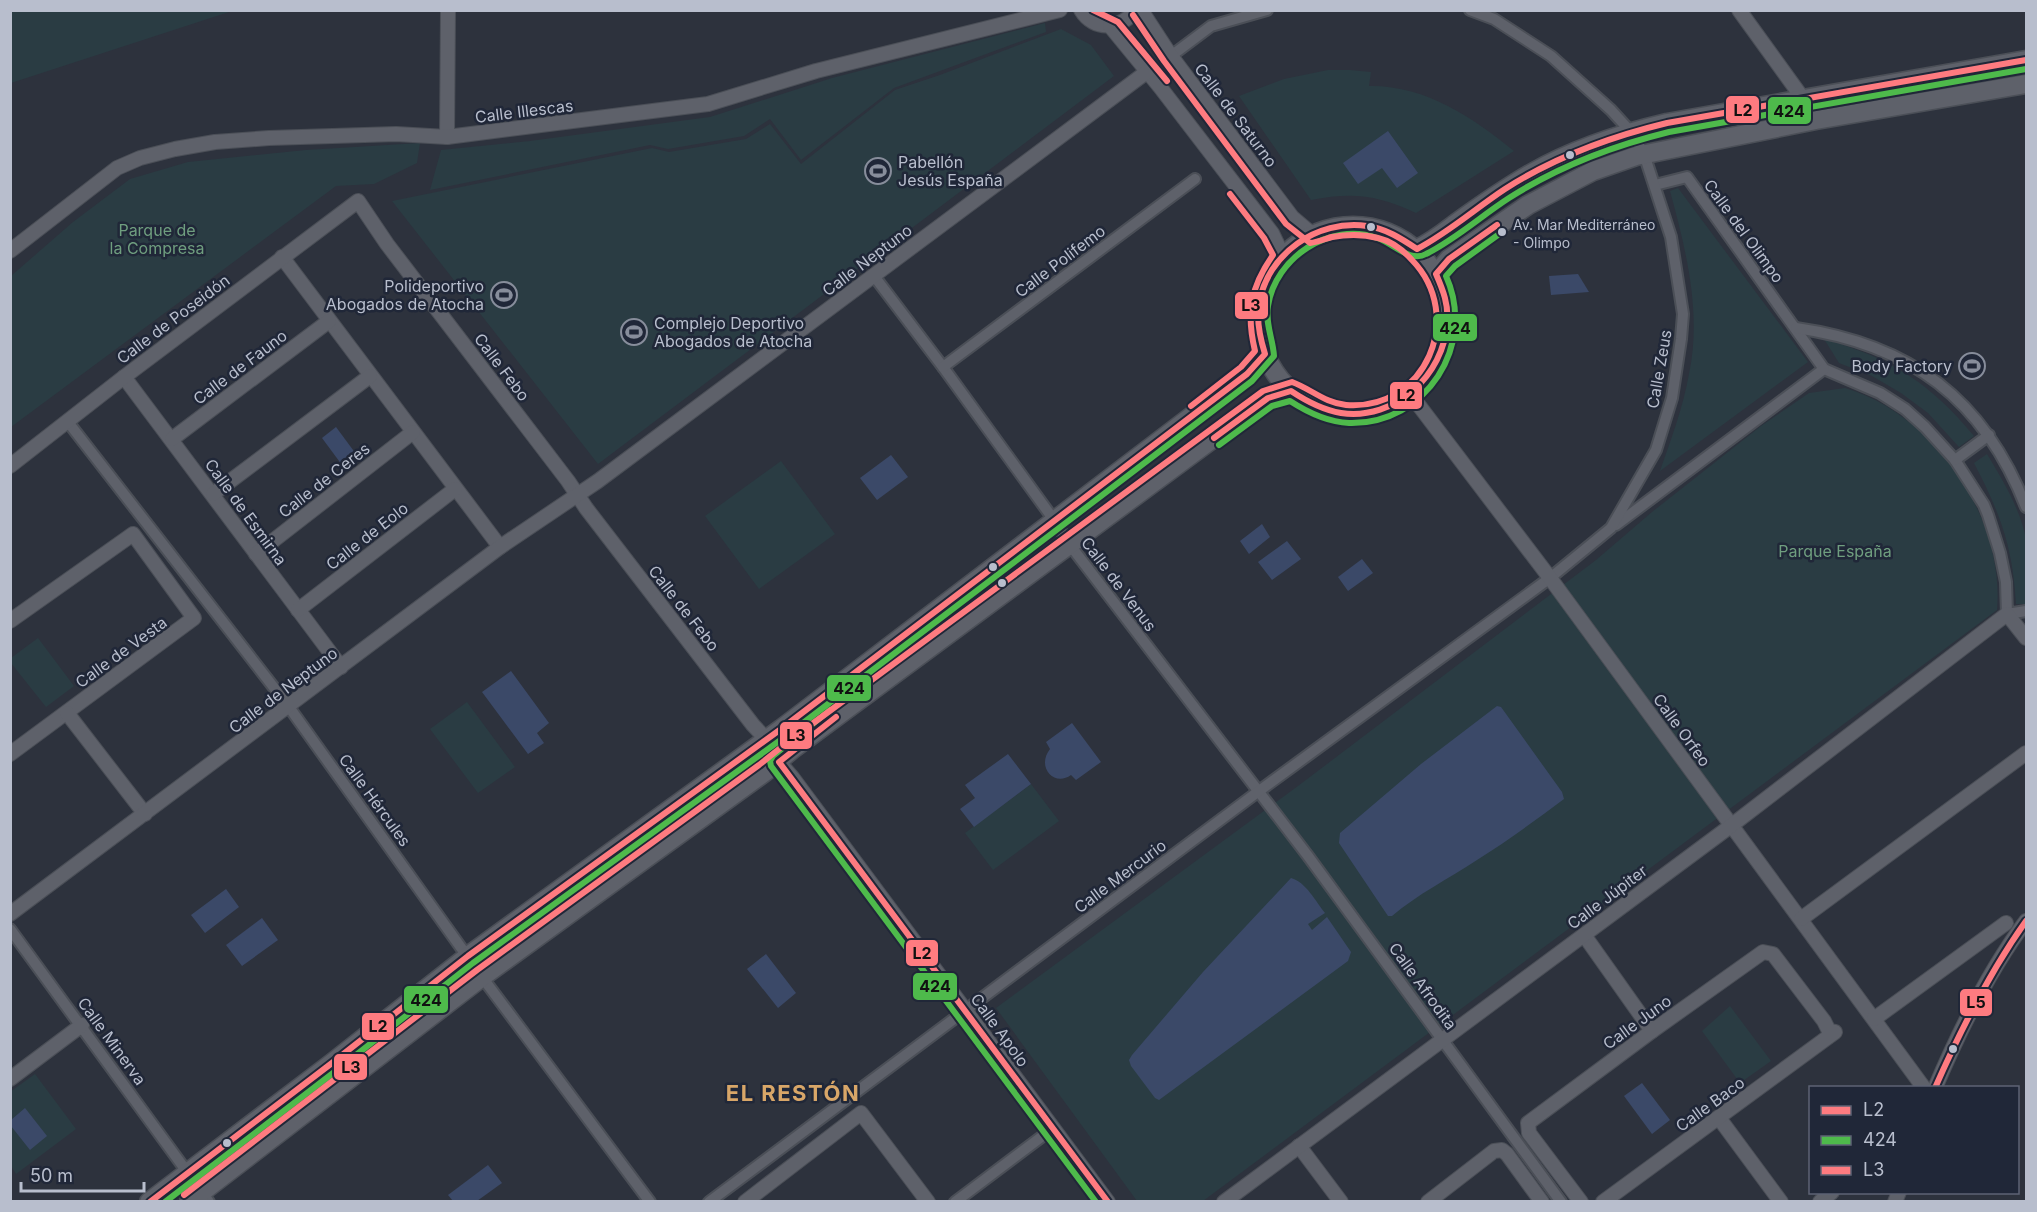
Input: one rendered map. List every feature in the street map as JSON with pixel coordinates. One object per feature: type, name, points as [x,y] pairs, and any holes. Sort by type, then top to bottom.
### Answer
[{"type":"street","points":[[447,137],[448,10]]},
{"type":"street","points":[[998,10],[1002,25]]},
{"type":"street","name":"Calle Illescas","points":[[10,251],[117,168],[140,158],[236,140],[396,134],[447,137],[708,104],[816,70],[1060,10]]},
{"type":"street","points":[[1081,10],[1084,16],[1094,23],[1110,26],[1127,20],[1136,10]]},
{"type":"street","name":"Calle de Saturno","points":[[1141,10],[1172,56],[1292,217],[1312,234]]},
{"type":"street","points":[[1172,56],[1212,26],[1267,10]]},
{"type":"street","name":"Calle Zeus","points":[[1470,10],[1494,19],[1551,56],[1611,110],[1631,132],[1644,154],[1655,185],[1671,237],[1680,290],[1683,315],[1681,339],[1671,398],[1656,450],[1611,528],[1551,578]]},
{"type":"street","points":[[1739,10],[1804,99]]},
{"type":"street","points":[[1110,26],[1148,71],[1272,233],[1283,256]]},
{"type":"street","points":[[1417,249],[1435,241],[1462,219],[1532,173],[1592,145],[1631,132],[1667,123],[2026,60]]},
{"type":"street","name":"Calle Neptuno","points":[[576,495],[1148,71]]},
{"type":"street","points":[[1436,274],[1449,259],[1528,205],[1593,171],[1644,154],[1805,122],[2026,84]]},
{"type":"street","name":"Calle del Olimpo","points":[[1655,185],[1687,177],[1824,369]]},
{"type":"street","name":"Calle Polifemo","points":[[943,367],[1195,179]]},
{"type":"street","name":"Calle de Poseidón","points":[[10,466],[124,376],[358,201]]},
{"type":"street","name":"Calle Febo","points":[[358,201],[387,244],[568,481],[576,495]]},
{"type":"street","points":[[1339,226],[1367,226],[1394,234],[1417,249],[1436,274],[1446,299],[1448,326],[1442,352],[1430,376],[1411,395],[1392,406],[1371,412],[1350,414],[1329,411],[1308,403],[1290,391],[1275,374],[1265,354],[1258,329],[1259,302],[1268,277],[1283,256],[1296,243],[1312,234],[1339,226]]},
{"type":"street","points":[[282,257],[500,547]]},
{"type":"street","name":"Calle de Venus","points":[[874,276],[943,367],[1070,545],[1259,791]]},
{"type":"street","name":"Calle de Fauno","points":[[172,439],[328,321]]},
{"type":"street","points":[[1796,328],[1850,338],[1897,356],[1920,369],[1950,392],[1989,435],[2012,475],[2026,507]]},
{"type":"street","points":[[149,1202],[468,956],[767,740],[1247,374],[1265,354]]},
{"type":"street","points":[[1611,528],[1824,369],[1880,393],[1905,409],[1955,460],[1988,515],[2001,553],[2006,582],[2007,614],[2026,638]]},
{"type":"street","name":"Calle de Esmirna","points":[[124,376],[341,667]]},
{"type":"street","points":[[213,494],[370,376]]},
{"type":"street","points":[[200,1198],[482,977],[778,762],[1268,398],[1290,391]]},
{"type":"street","name":"Calle Orfeo","points":[[1411,395],[1551,578],[1923,1086]]},
{"type":"street","name":"Calle Hércules","points":[[68,422],[289,707],[482,977],[650,1202]]},
{"type":"street","name":"Calle de Ceres","points":[[256,554],[413,432]]},
{"type":"street","points":[[1955,460],[1989,435]]},
{"type":"street","name":"Calle de Eolo","points":[[298,610],[455,489]]},
{"type":"street","name":"Calle de Neptuno","points":[[10,914],[500,547],[576,495]]},
{"type":"street","name":"Calle de Febo","points":[[576,495],[753,725],[767,740]]},
{"type":"street","points":[[10,621],[147,523]]},
{"type":"street","points":[[133,534],[194,618],[211,606]]},
{"type":"street","name":"Calle Mercurio","points":[[709,1202],[1259,791],[1551,578]]},
{"type":"street","points":[[2007,614],[2026,611]]},
{"type":"street","name":"Calle Júpiter","points":[[1224,1202],[1732,825],[2007,614]]},
{"type":"street","name":"Calle de Vesta","points":[[10,754],[194,618]]},
{"type":"street","points":[[66,713],[145,814]]},
{"type":"street","points":[[1801,919],[2026,753]]},
{"type":"street","name":"Calle Apolo","points":[[778,762],[792,777],[1108,1202]]},
{"type":"street","name":"Calle Afrodita","points":[[1259,791],[1560,1202]]},
{"type":"street","points":[[1936,1086],[1961,1028],[2012,940],[2026,921]]},
{"type":"street","points":[[1874,1019],[2006,922]]},
{"type":"street","name":"Calle Minerva","points":[[10,929],[82,1025],[187,1173],[200,1198]]},
{"type":"street","points":[[1584,935],[1652,1031]]},
{"type":"street","name":"Calle Juno","points":[[1581,1202],[1529,1133],[1527,1127],[1531,1120],[1763,952],[1773,954],[1777,958],[1829,1031],[1835,1032]]},
{"type":"street","points":[[10,1079],[82,1025]]},
{"type":"street","name":"Calle Baco","points":[[1603,1202],[1835,1032]]},
{"type":"street","points":[[849,1097],[928,1202]]},
{"type":"street","points":[[731,1185],[745,1202],[861,1113]]},
{"type":"street","points":[[1719,1118],[1781,1202]]},
{"type":"street","points":[[955,1202],[1052,1129]]},
{"type":"street","points":[[1299,1146],[1341,1202]]},
{"type":"street","points":[[1428,1202],[1494,1151],[1502,1150],[1542,1202]]},
{"type":"green space","points":[[11,10],[231,10],[232,11],[11,83]]},
{"type":"green space","points":[[1045,23],[1046,32],[894,88],[801,160],[770,119],[744,136],[668,149],[650,145],[430,190],[441,150],[530,141],[710,117],[832,78]]},
{"type":"green space","name":"Complejo Deportivo Abogados de Atocha","points":[[1061,29],[1091,45],[1114,76],[598,464],[392,201],[652,148],[669,152],[746,139],[770,124],[801,164],[895,90]]},
{"type":"green space","points":[[1328,70],[1371,72],[1369,86],[1409,91],[1447,105],[1482,126],[1514,151],[1416,213],[1389,202],[1365,197],[1340,196],[1311,200],[1239,96],[1284,79]]},
{"type":"green space","name":"Parque de la Compresa","points":[[420,143],[417,163],[374,184],[336,186],[11,427],[11,276],[73,222],[130,179],[188,162],[306,150]]},
{"type":"green space","points":[[1678,188],[1808,362],[1660,471],[1683,399],[1693,351],[1693,305],[1690,282],[1682,236],[1670,191]]},
{"type":"green space","points":[[1824,339],[1848,346],[1907,374],[1941,401],[1974,436],[1959,447],[1928,413],[1901,393],[1872,376],[1839,363]]},
{"type":"green space","name":"Parque España","points":[[1845,388],[1877,401],[1907,421],[1934,445],[1957,474],[1976,506],[1989,540],[1996,575],[1997,610],[1203,1201],[1137,1201],[996,1008],[1298,786],[1596,560],[1652,512],[1761,426],[1809,393]]},
{"type":"green space","points":[[1987,454],[2020,516],[2026,539],[2028,571],[2026,604],[2016,604],[2012,565],[2004,531],[1974,463]]},
{"type":"green space","points":[[781,461],[835,534],[759,589],[705,516]]},
{"type":"green space","points":[[38,638],[74,686],[46,707],[11,663],[11,658]]},
{"type":"green space","points":[[467,702],[515,767],[478,793],[430,729]]},
{"type":"green space","points":[[1031,784],[1059,821],[993,870],[965,833]]},
{"type":"green space","points":[[1730,1006],[1771,1061],[1740,1083],[1702,1031]]},
{"type":"green space","points":[[35,1074],[76,1129],[16,1174],[11,1166],[10,1092]]},
{"type":"water","points":[[1388,131],[1418,173],[1397,188],[1382,168],[1358,184],[1343,163]]},
{"type":"water","points":[[1578,274],[1589,292],[1551,295],[1549,276]]},
{"type":"water","points":[[336,427],[356,454],[342,465],[322,438]]},
{"type":"water","points":[[891,455],[908,477],[877,500],[860,478]]},
{"type":"water","points":[[1262,524],[1270,537],[1249,554],[1240,541]]},
{"type":"water","points":[[1287,541],[1301,559],[1272,580],[1258,562]]},
{"type":"water","points":[[1362,559],[1373,573],[1348,591],[1338,577]]},
{"type":"water","points":[[511,671],[549,723],[537,733],[544,743],[528,754],[482,692]]},
{"type":"water","points":[[1497,706],[1501,707],[1562,792],[1564,799],[1466,867],[1392,916],[1388,916],[1339,843],[1340,833],[1421,764]]},
{"type":"water","points":[[1072,723],[1101,762],[1076,780],[1071,775],[1059,779],[1053,777],[1046,768],[1046,756],[1050,749],[1046,742]]},
{"type":"water","points":[[1008,754],[1031,784],[974,827],[960,809],[975,798],[965,785]]},
{"type":"water","points":[[1291,878],[1306,888],[1325,913],[1308,924],[1312,930],[1327,917],[1351,952],[1348,961],[1159,1100],[1155,1098],[1131,1066],[1129,1060],[1132,1055],[1203,972]]},
{"type":"water","points":[[226,889],[239,907],[205,933],[191,915]]},
{"type":"water","points":[[262,918],[278,940],[242,966],[226,945]]},
{"type":"water","points":[[766,954],[796,993],[778,1008],[747,969]]},
{"type":"water","points":[[1642,1083],[1670,1120],[1652,1134],[1624,1096]]},
{"type":"water","points":[[25,1108],[47,1136],[30,1150],[11,1126],[11,1120]]},
{"type":"water","points":[[488,1165],[502,1183],[477,1201],[453,1201],[448,1195]]},
{"type":"transit line","name":"L3","points":[[1093,10],[1118,22],[1167,81]]},
{"type":"transit line","name":"L3","points":[[184,1195],[477,970],[759,765],[1263,391],[1292,382],[1338,404],[1374,403],[1398,393],[1416,377],[1429,356],[1436,332],[1436,307],[1428,283],[1412,260],[1397,246],[1378,238],[1344,235],[1310,243],[1286,224],[1164,61],[1133,15]]},
{"type":"transit line","name":"L2","points":[[150,1202],[468,956],[781,729],[1247,374],[1265,354],[1258,317],[1264,286],[1272,270],[1284,256],[1313,234],[1348,225],[1374,227],[1417,249],[1440,236],[1494,196],[1543,167],[1583,149],[1624,135],[1667,123],[2026,60]]},
{"type":"transit line","name":"424","points":[[165,1202],[473,963],[786,736],[1252,381],[1274,356],[1267,313],[1273,289],[1281,273],[1293,259],[1308,248],[1324,239],[1359,234],[1383,240],[1408,254],[1420,256],[1448,241],[1499,205],[1547,176],[1586,158],[1627,144],[1669,132],[2026,69]]},
{"type":"transit line","name":"L3","points":[[1191,406],[1241,367],[1255,351],[1251,325],[1252,301],[1259,279],[1273,255],[1264,238],[1230,194]]},
{"type":"transit line","name":"L2","points":[[1214,438],[1268,398],[1291,391],[1328,410],[1361,414],[1380,410],[1397,402],[1413,390],[1437,360],[1444,342],[1447,310],[1436,274],[1449,259],[1497,225]]},
{"type":"transit line","name":"424","points":[[1219,445],[1272,406],[1290,401],[1318,416],[1349,423],[1377,420],[1401,411],[1422,396],[1438,376],[1449,353],[1455,328],[1454,302],[1446,276],[1455,266],[1502,232]]},
{"type":"transit line","name":"424","points":[[830,710],[773,756],[770,761],[771,766],[1096,1202]]},
{"type":"transit line","name":"L2","points":[[836,717],[779,762],[1108,1202]]},
{"type":"transit line","name":"L5","points":[[1936,1086],[1976,1002],[2026,921]]},
{"type":"place","name":"Pabellón Jesús España","points":[[878,171]]},
{"type":"place","name":"Av. Mar Mediterráneo - Olimpo","points":[[1502,232]]},
{"type":"place","name":"Polideportivo Abogados de Atocha","points":[[504,295]]},
{"type":"place","name":"Complejo Deportivo Abogados de Atocha","points":[[634,332]]},
{"type":"place","name":"Body Factory","points":[[1972,366]]},
{"type":"district","name":"EL RESTÓN","points":[[793,1093]]}]
